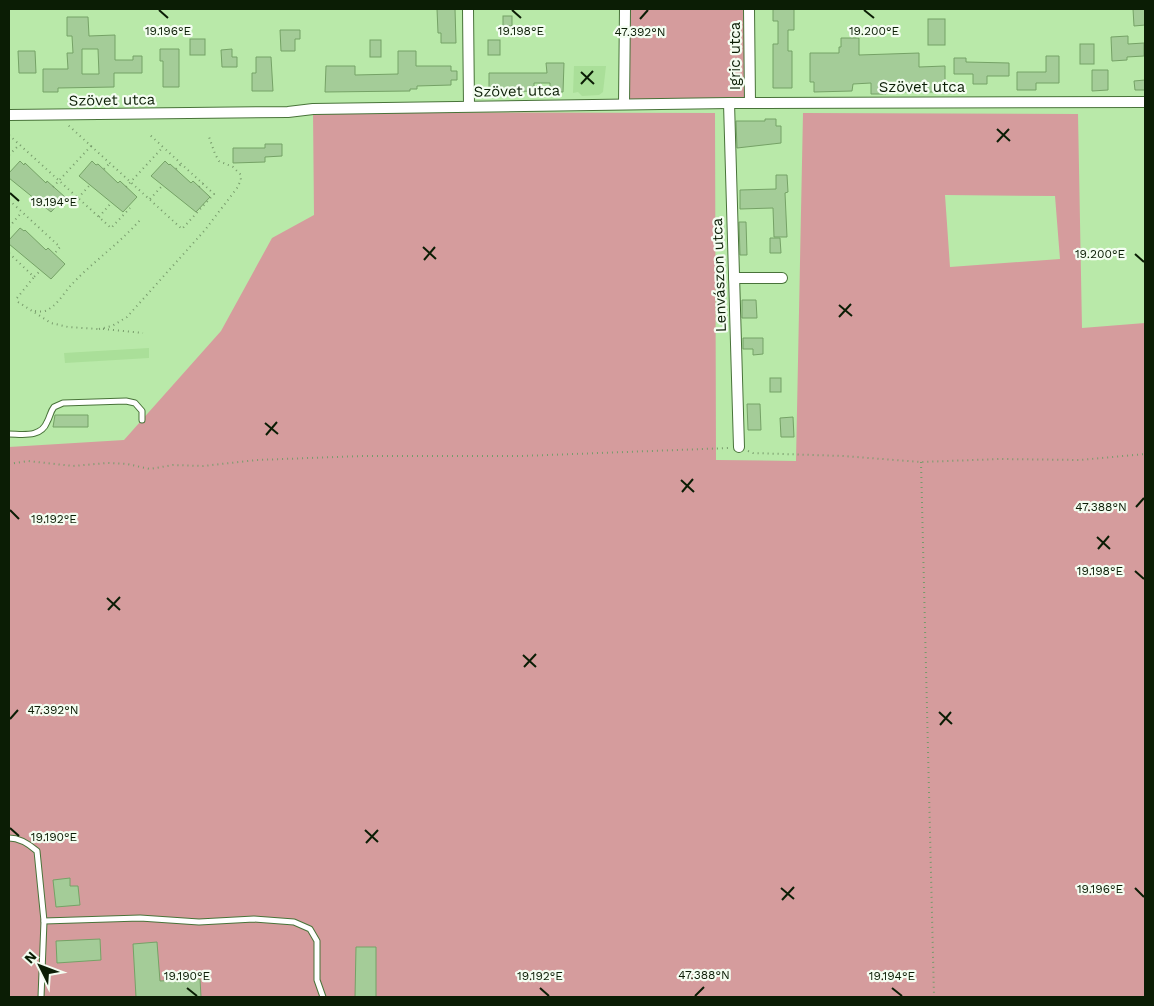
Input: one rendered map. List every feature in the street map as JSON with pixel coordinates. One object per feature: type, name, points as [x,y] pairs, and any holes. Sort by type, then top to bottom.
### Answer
[{"type":"street","points":[[468,9],[469,106]]},
{"type":"street","points":[[624,104],[625,9]]},
{"type":"street","name":"Igric utca","points":[[749,9],[750,103]]},
{"type":"street","name":"Szövet utca","points":[[9,115],[624,104],[1145,102]]},
{"type":"street","name":"Lenvászon utca","points":[[729,103],[739,447]]},
{"type":"street","points":[[734,278],[782,278]]},
{"type":"lane","points":[[9,434],[34,434],[40,432],[47,423],[54,407],[63,403],[126,401],[135,403],[140,407],[142,410],[142,420]]},
{"type":"lane","points":[[9,838],[15,838],[28,844],[37,852],[44,921],[41,997]]},
{"type":"lane","points":[[44,921],[140,918],[199,922],[254,919],[294,922],[310,928],[317,941],[317,980],[323,997]]},
{"type":"path","points":[[66,115],[67,123],[182,229],[214,194],[150,134]]},
{"type":"path","points":[[100,329],[112,326],[127,317],[205,230],[237,188],[240,174],[233,167],[219,161],[208,134]]},
{"type":"path","points":[[9,136],[110,228],[130,208]]},
{"type":"path","points":[[9,155],[19,144]]},
{"type":"path","points":[[53,187],[91,146]]},
{"type":"path","points":[[126,187],[163,147]]},
{"type":"path","points":[[104,170],[110,163]]},
{"type":"path","points":[[176,169],[182,164]]},
{"type":"path","points":[[199,187],[203,183]]},
{"type":"path","points":[[78,198],[90,186]]},
{"type":"path","points":[[150,199],[162,186]]},
{"type":"path","points":[[9,200],[60,247],[54,254]]},
{"type":"path","points":[[99,218],[112,204]]},
{"type":"path","points":[[9,227],[22,212]]},
{"type":"path","points":[[34,311],[49,310],[56,304],[73,283],[130,232],[140,220]]},
{"type":"path","points":[[9,253],[34,277]]},
{"type":"path","points":[[17,298],[40,271]]},
{"type":"path","points":[[18,302],[51,323],[68,327],[143,333]]},
{"type":"path","points":[[9,464],[28,460],[73,466],[107,463],[127,464],[150,469],[173,465],[203,466],[257,460],[522,456],[739,447],[753,453],[843,456],[921,462],[1000,459],[1080,460],[1145,454]]},
{"type":"path","points":[[921,462],[934,997]]},
{"type":"shaded area","points":[[625,9],[749,9],[750,103],[624,104]]},
{"type":"shaded area","points":[[574,66],[606,66],[603,92],[599,95],[582,96],[578,92],[573,93]]},
{"type":"shaded area","points":[[313,112],[715,113],[716,460],[796,461],[803,113],[1078,114],[1082,328],[1145,323],[1145,997],[9,997],[9,447],[124,440],[221,331],[272,238],[314,215]],"holes":[[[945,195],[1055,196],[1060,259],[950,267]]]},
{"type":"shaded area","points":[[149,348],[149,358],[65,363],[64,353]]},
{"type":"building","points":[[437,9],[455,9],[456,43],[441,43],[441,33],[438,33]]},
{"type":"building","points":[[773,9],[794,9],[794,30],[788,30],[788,51],[792,51],[792,88],[773,88],[773,44],[778,44],[778,21],[773,21]]},
{"type":"building","points":[[1133,9],[1145,9],[1145,25],[1134,26]]},
{"type":"building","points":[[503,16],[512,16],[512,26],[503,26]]},
{"type":"building","points":[[67,17],[88,17],[89,36],[115,35],[115,60],[133,60],[133,56],[142,56],[142,73],[114,73],[114,87],[58,88],[58,92],[43,92],[43,69],[68,69],[67,53],[73,53],[72,36],[67,36]],"holes":[[[82,49],[98,49],[99,74],[82,74]]]},
{"type":"building","points":[[928,19],[945,19],[945,45],[928,45]]},
{"type":"building","points":[[280,30],[300,30],[300,39],[295,39],[295,51],[281,51]]},
{"type":"building","points":[[1128,36],[1128,44],[1144,43],[1144,56],[1127,57],[1127,60],[1112,61],[1111,37]]},
{"type":"building","points":[[841,38],[859,38],[859,55],[919,53],[919,67],[945,66],[945,92],[886,92],[886,94],[871,94],[871,83],[853,84],[852,91],[814,92],[814,82],[810,82],[810,53],[839,53]]},
{"type":"building","points":[[190,39],[205,39],[205,55],[190,55]]},
{"type":"building","points":[[370,40],[381,40],[381,57],[370,57]]},
{"type":"building","points":[[488,40],[500,40],[500,55],[488,55]]},
{"type":"building","points":[[1080,44],[1094,44],[1094,64],[1080,64]]},
{"type":"building","points":[[160,49],[179,49],[179,87],[163,87],[163,61],[160,61]]},
{"type":"building","points":[[232,49],[232,57],[237,57],[237,67],[222,67],[221,50]]},
{"type":"building","points":[[18,51],[35,51],[36,73],[19,73]]},
{"type":"building","points":[[398,51],[416,51],[416,66],[451,66],[451,71],[457,71],[457,80],[451,80],[451,85],[417,86],[417,89],[410,89],[410,91],[325,92],[326,66],[355,66],[355,75],[398,74]]},
{"type":"building","points":[[1046,56],[1059,56],[1059,83],[1036,83],[1036,90],[1017,90],[1017,72],[1046,72]]},
{"type":"building","points":[[256,57],[271,57],[273,91],[252,91],[252,73],[256,73]]},
{"type":"building","points":[[954,58],[966,58],[966,62],[1009,63],[1009,76],[987,76],[987,84],[973,84],[973,74],[954,74]]},
{"type":"building","points":[[546,63],[564,63],[563,92],[550,92],[550,83],[534,83],[534,91],[489,92],[489,73],[547,73]]},
{"type":"building","points":[[1092,70],[1108,70],[1108,90],[1092,91]]},
{"type":"building","points":[[1145,80],[1145,90],[1135,90],[1134,81]]},
{"type":"building","points":[[765,119],[776,119],[776,126],[781,126],[781,143],[737,148],[736,121],[765,121]]},
{"type":"building","points":[[265,144],[282,144],[282,156],[265,157],[265,162],[233,163],[233,148],[265,148]]},
{"type":"building","points":[[20,161],[24,165],[25,163],[46,183],[47,181],[65,197],[51,212],[9,178],[9,173]]},
{"type":"building","points":[[92,161],[96,165],[98,164],[118,183],[120,181],[137,197],[123,212],[79,176]]},
{"type":"building","points":[[165,161],[191,183],[193,181],[210,197],[196,212],[151,176]]},
{"type":"building","points":[[776,175],[787,175],[788,192],[785,193],[787,237],[774,237],[773,208],[740,209],[740,190],[776,189]]},
{"type":"building","points":[[739,222],[746,222],[747,255],[740,255]]},
{"type":"building","points":[[20,228],[25,230],[46,250],[48,248],[65,264],[51,279],[9,244],[9,240]]},
{"type":"building","points":[[770,238],[780,238],[781,253],[770,253]]},
{"type":"building","points":[[742,300],[756,300],[757,318],[742,318]]},
{"type":"building","points":[[743,338],[763,338],[763,354],[753,355],[753,349],[743,349]]},
{"type":"building","points":[[770,378],[781,378],[781,392],[770,392]]},
{"type":"building","points":[[747,404],[760,404],[761,430],[748,430]]},
{"type":"building","points":[[55,415],[88,415],[88,427],[53,427]]},
{"type":"building","points":[[793,417],[794,437],[781,437],[780,418]]},
{"type":"building","points":[[70,878],[70,886],[78,886],[80,905],[56,907],[53,880]]},
{"type":"building","points":[[100,939],[101,960],[57,963],[56,941]]},
{"type":"building","points":[[157,942],[160,981],[200,979],[201,997],[136,997],[133,944]]},
{"type":"building","points":[[356,947],[376,947],[376,997],[355,997]]}]
